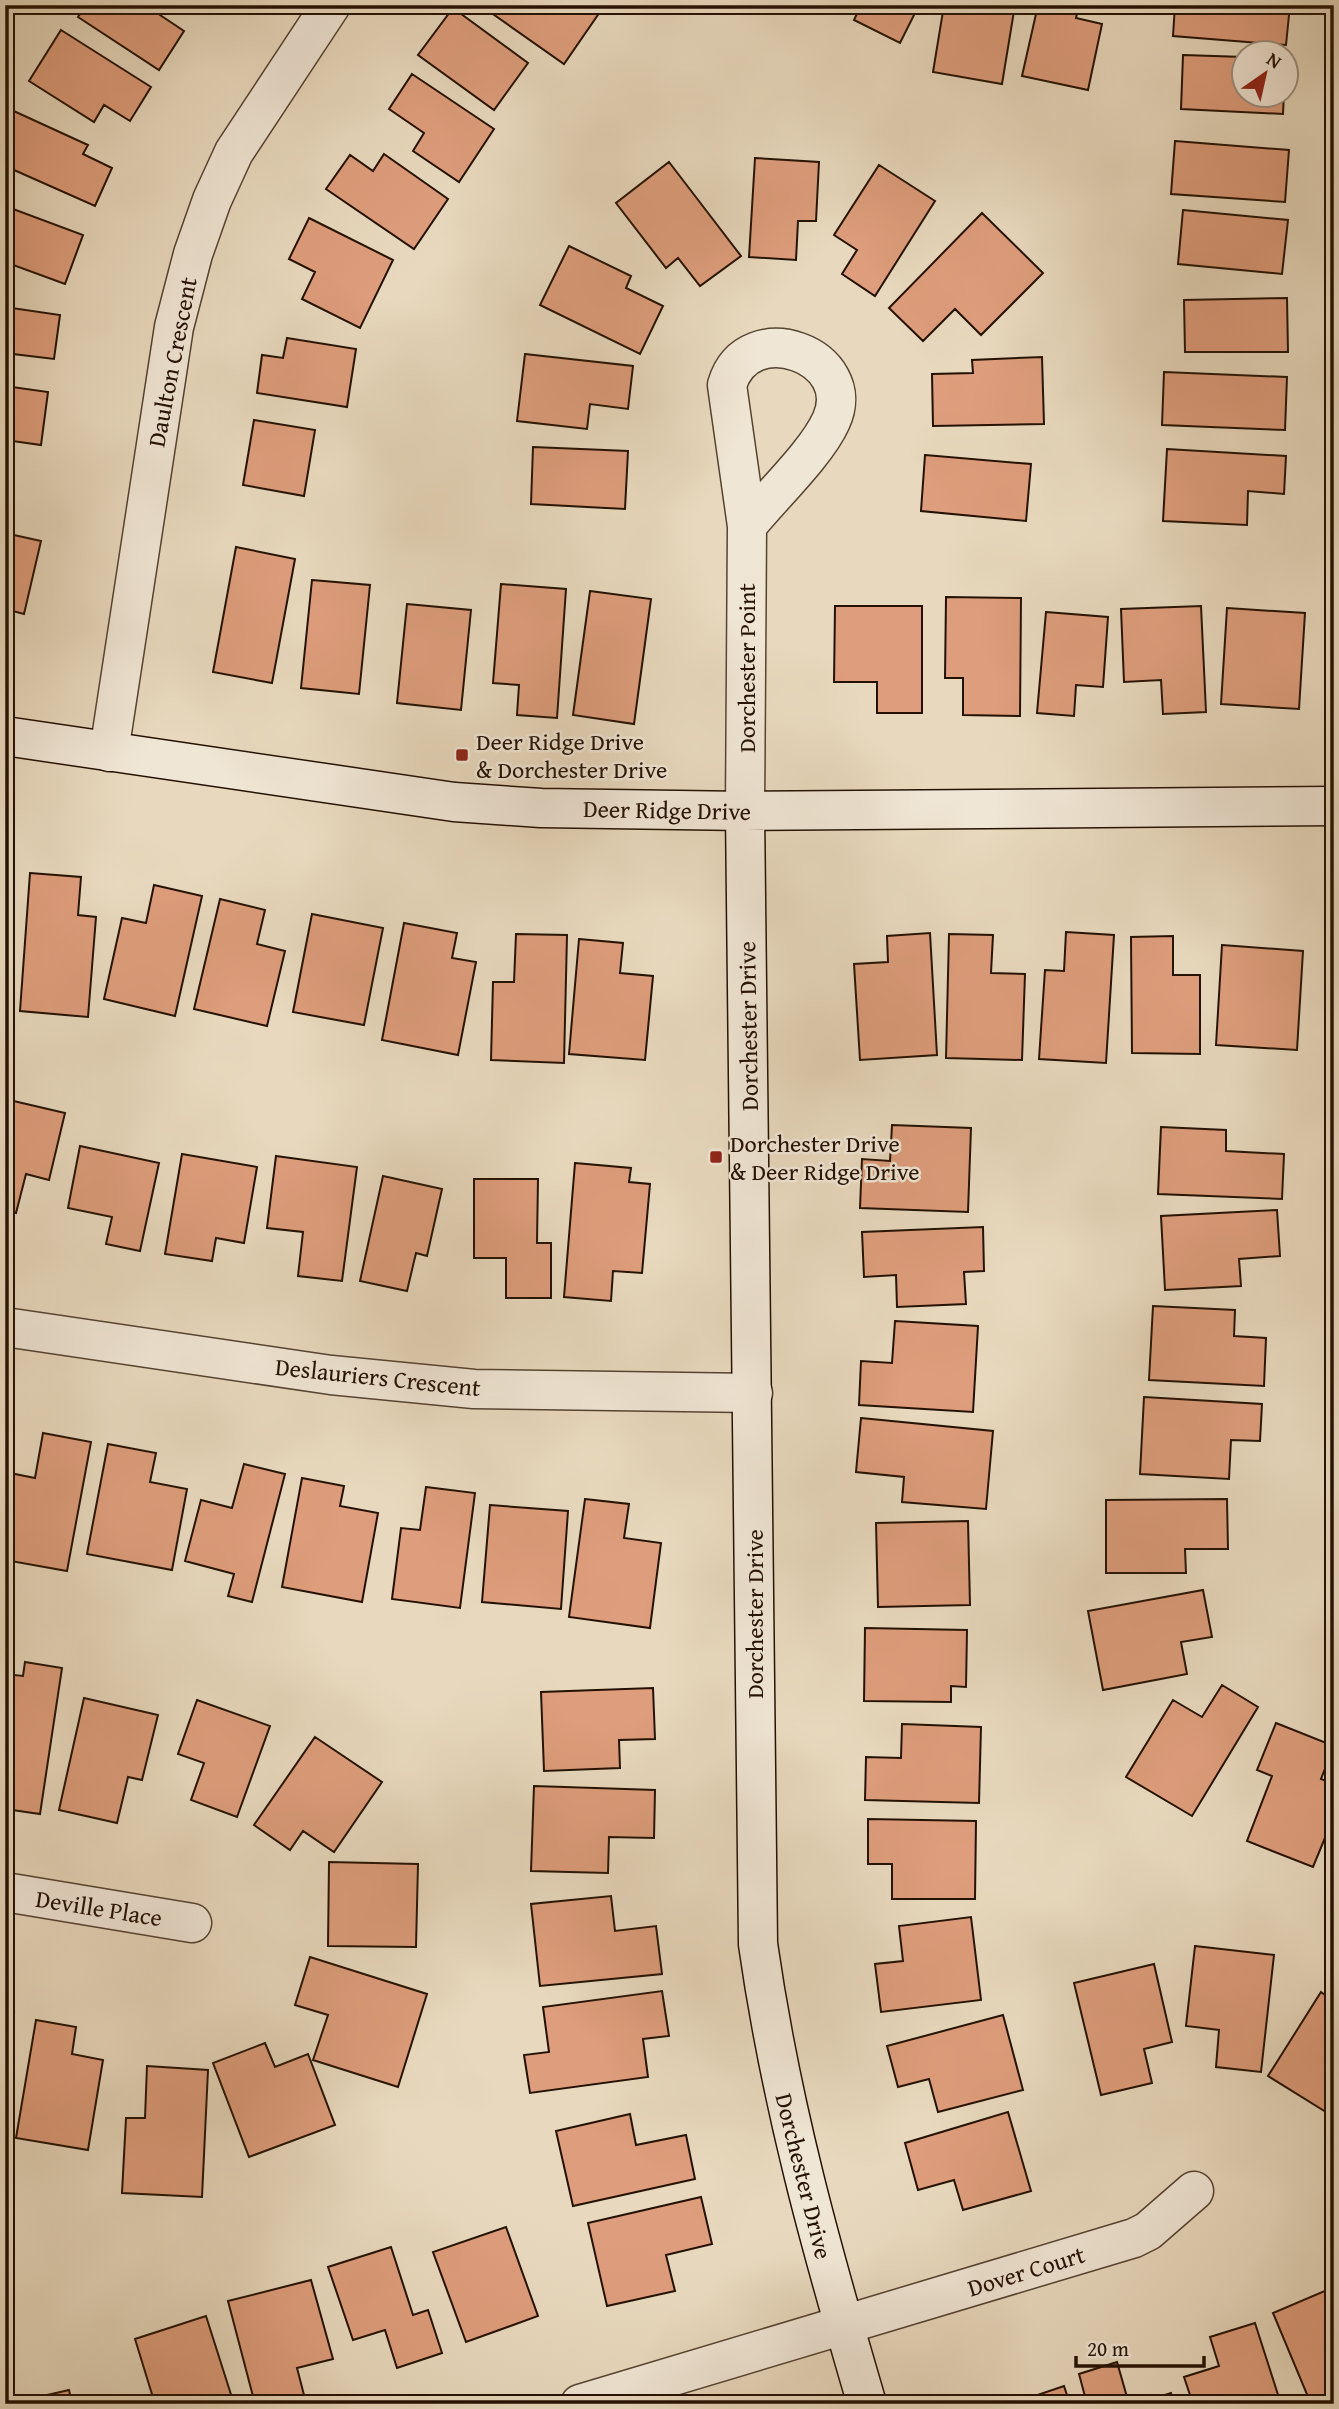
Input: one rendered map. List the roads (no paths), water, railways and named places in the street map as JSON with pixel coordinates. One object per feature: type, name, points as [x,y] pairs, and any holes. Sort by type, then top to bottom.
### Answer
[{"type":"street","name":"Daulton Crescent","points":[[108,752],[174,327],[193,254],[212,200],[234,152],[331,5]]},
{"type":"street","name":"Dorchester Point","points":[[745,811],[747,526]]},
{"type":"street","name":"Deer Ridge Drive","points":[[5,736],[454,802],[633,811],[1334,806]]},
{"type":"street","name":"Dorchester Drive","points":[[745,811],[758,1944],[774,2052],[789,2122],[867,2404]]},
{"type":"street","name":"Deslauriers Crescent","points":[[5,1327],[331,1374],[474,1389],[753,1393]]},
{"type":"street","name":"Deville Place","points":[[5,1892],[192,1923]]},
{"type":"street","name":"Dover Court","points":[[844,2326],[1133,2238],[1148,2231],[1194,2192]]},
{"type":"street","points":[[580,2404],[844,2326]]},
{"type":"place","name":"Deer Ridge Drive & Dorchester Drive","points":[[462,755]]},
{"type":"place","name":"Dorchester Drive & Deer Ridge Drive","points":[[716,1157]]}]
